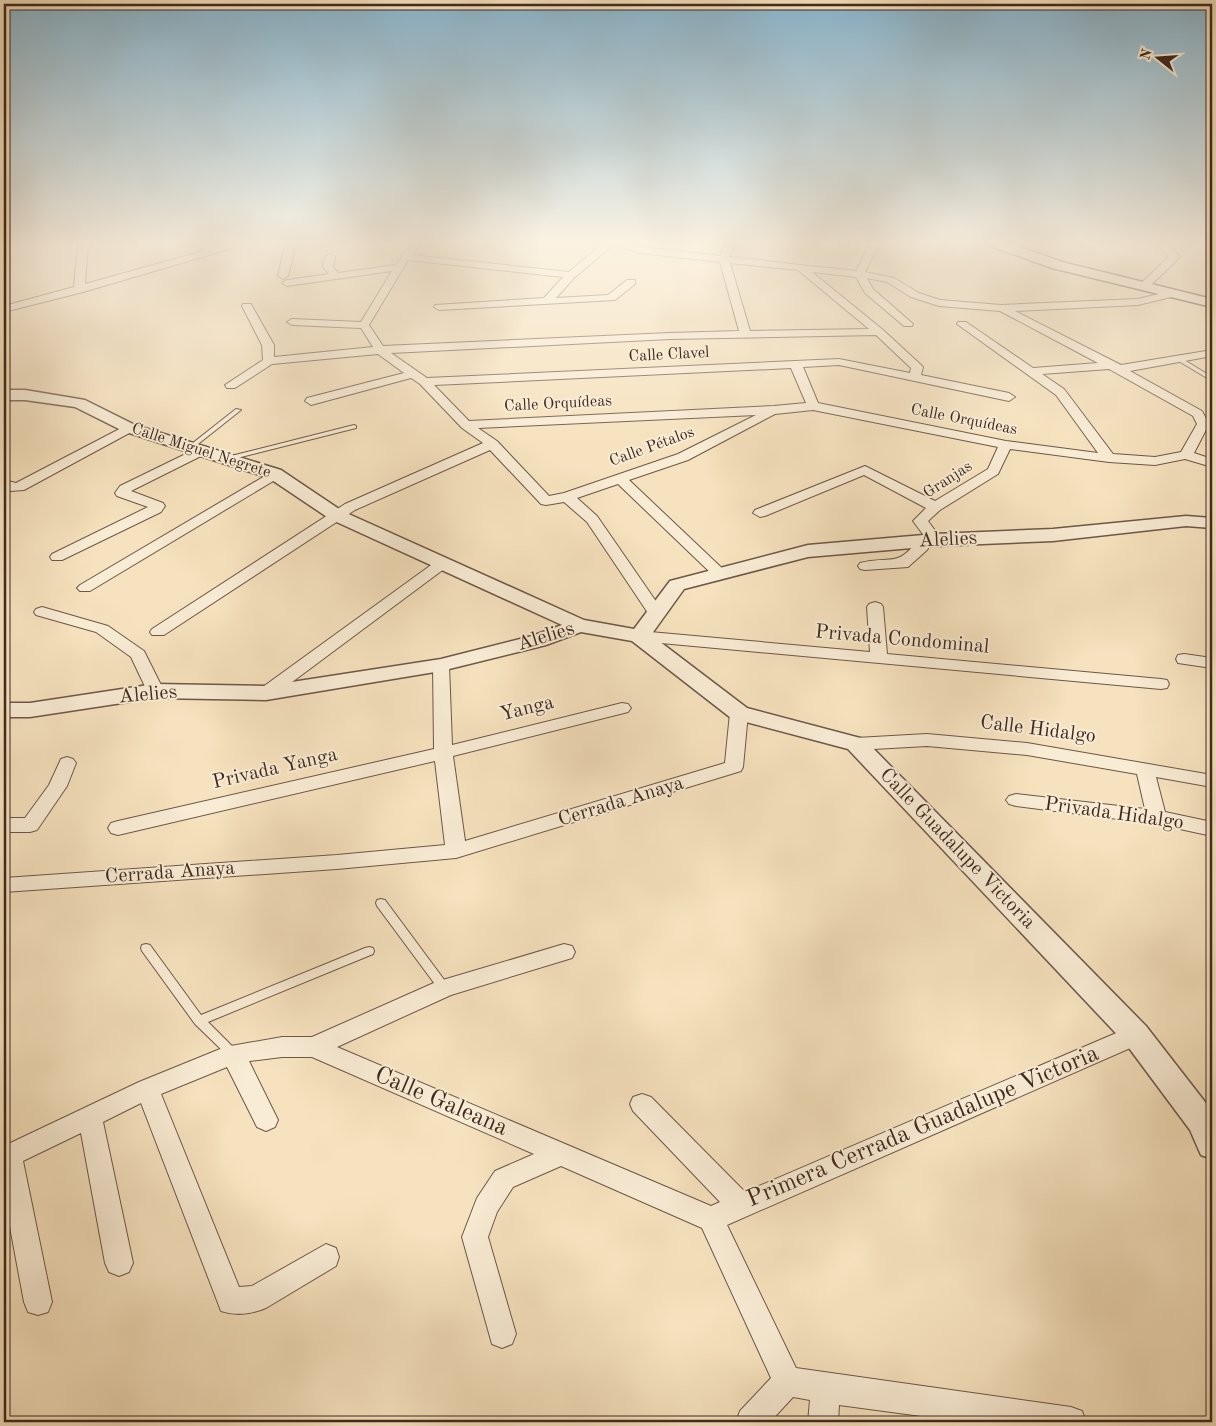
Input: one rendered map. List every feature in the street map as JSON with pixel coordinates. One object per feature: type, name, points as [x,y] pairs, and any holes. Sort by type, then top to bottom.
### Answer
[{"type":"street","points":[[248,309],[268,345],[269,361]]},
{"type":"street","points":[[364,326],[374,309]]},
{"type":"street","points":[[738,309],[746,336]]},
{"type":"street","points":[[850,309],[917,366],[914,376]]},
{"type":"street","points":[[890,309],[908,324]]},
{"type":"street","points":[[1002,309],[1115,367],[1198,414],[1203,424],[1186,455],[1212,463]]},
{"type":"street","points":[[292,322],[364,326]]},
{"type":"street","points":[[962,324],[1060,392],[1109,458]]},
{"type":"street","points":[[158,632],[350,507],[492,444],[466,425],[424,382],[380,350],[364,326]]},
{"type":"street","points":[[231,385],[269,361],[380,350],[670,336],[879,332]]},
{"type":"street","points":[[1031,372],[1115,367],[1212,353]]},
{"type":"street","name":"Calle Clavel","points":[[424,382],[839,362],[1009,397]]},
{"type":"street","points":[[796,365],[813,406]]},
{"type":"street","points":[[311,401],[412,374]]},
{"type":"street","name":"Calle Miguel Negrete","points":[[4,395],[25,395],[78,403],[129,428],[275,474],[336,515],[579,625]]},
{"type":"street","name":"Calle Orquídeas","points":[[466,425],[774,410],[813,406],[1006,445],[1109,458],[1155,460],[1186,455]]},
{"type":"street","name":"Calle Pétalos","points":[[492,444],[546,501],[567,497],[683,457],[774,410]]},
{"type":"street","points":[[4,484],[10,487],[19,487],[129,428]]},
{"type":"street","name":"Granjas","points":[[930,540],[920,521],[935,508],[993,471],[1006,445]]},
{"type":"street","points":[[57,557],[156,509],[158,506],[122,493],[125,489],[197,448]]},
{"type":"street","points":[[760,513],[865,470],[935,508]]},
{"type":"street","points":[[86,588],[275,474]]},
{"type":"street","points":[[619,478],[720,574]]},
{"type":"street","points":[[567,497],[592,519],[656,613]]},
{"type":"street","name":"Alelies","points":[[4,710],[30,710],[155,691],[266,693],[441,665],[539,642],[579,625],[639,636],[677,585],[808,551],[930,540],[1053,534],[1186,521],[1212,523]]},
{"type":"street","points":[[865,566],[903,564],[930,540]]},
{"type":"street","points":[[266,693],[443,563]]},
{"type":"street","points":[[876,607],[879,659]]},
{"type":"street","points":[[42,612],[102,628],[138,654],[155,691]]},
{"type":"street","points":[[639,636],[739,713],[856,744]]},
{"type":"street","name":"Privada Condominal","points":[[639,636],[1161,684]]},
{"type":"street","points":[[1184,660],[1212,663]]},
{"type":"street","points":[[441,665],[443,753],[456,851]]},
{"type":"street","name":"Yanga","points":[[443,753],[622,708]]},
{"type":"street","name":"Cerrada Anaya","points":[[4,884],[337,862],[456,851],[734,767],[739,713]]},
{"type":"street","name":"Calle Hidalgo","points":[[856,744],[927,740],[1027,749],[1212,781]]},
{"type":"street","name":"Calle Guadalupe Victoria","points":[[856,744],[1136,1035],[1202,1122],[1212,1145]]},
{"type":"street","name":"Privada Yanga","points":[[118,828],[443,753]]},
{"type":"street","points":[[4,825],[30,825],[58,786],[67,763]]},
{"type":"street","points":[[1145,769],[1157,817]]},
{"type":"street","name":"Privada Hidalgo","points":[[1016,800],[1157,817],[1212,829]]},
{"type":"street","points":[[314,1047],[444,988],[564,952]]},
{"type":"street","name":"Primera Cerrada Guadalupe Victoria","points":[[710,1219],[1136,1035]]},
{"type":"street","name":"Calle Galeana","points":[[6,1157],[146,1089],[233,1054],[282,1047],[314,1047],[710,1219]]},
{"type":"street","points":[[233,1054],[266,1120]]},
{"type":"street","points":[[146,1089],[231,1302],[256,1299],[326,1256]]},
{"type":"street","points":[[642,1104],[741,1206]]},
{"type":"street","points":[[90,1116],[119,1263]]},
{"type":"street","points":[[502,1334],[475,1237],[486,1206],[504,1179],[561,1154]]},
{"type":"street","points":[[6,1157],[38,1302]]},
{"type":"street","points":[[710,1219],[787,1381]]},
{"type":"street","points":[[787,1381],[825,1388],[1072,1422]]},
{"type":"street","points":[[752,1422],[787,1381]]},
{"type":"street","points":[[823,1422],[825,1388]]},
{"type":"lane","points":[[1179,359],[1212,379]]},
{"type":"lane","points":[[197,448],[238,410]]},
{"type":"lane","points":[[228,458],[354,427]]},
{"type":"lane","points":[[381,903],[444,988]]},
{"type":"lane","points":[[146,948],[200,1021],[233,1054]]},
{"type":"lane","points":[[200,1021],[369,951]]}]
